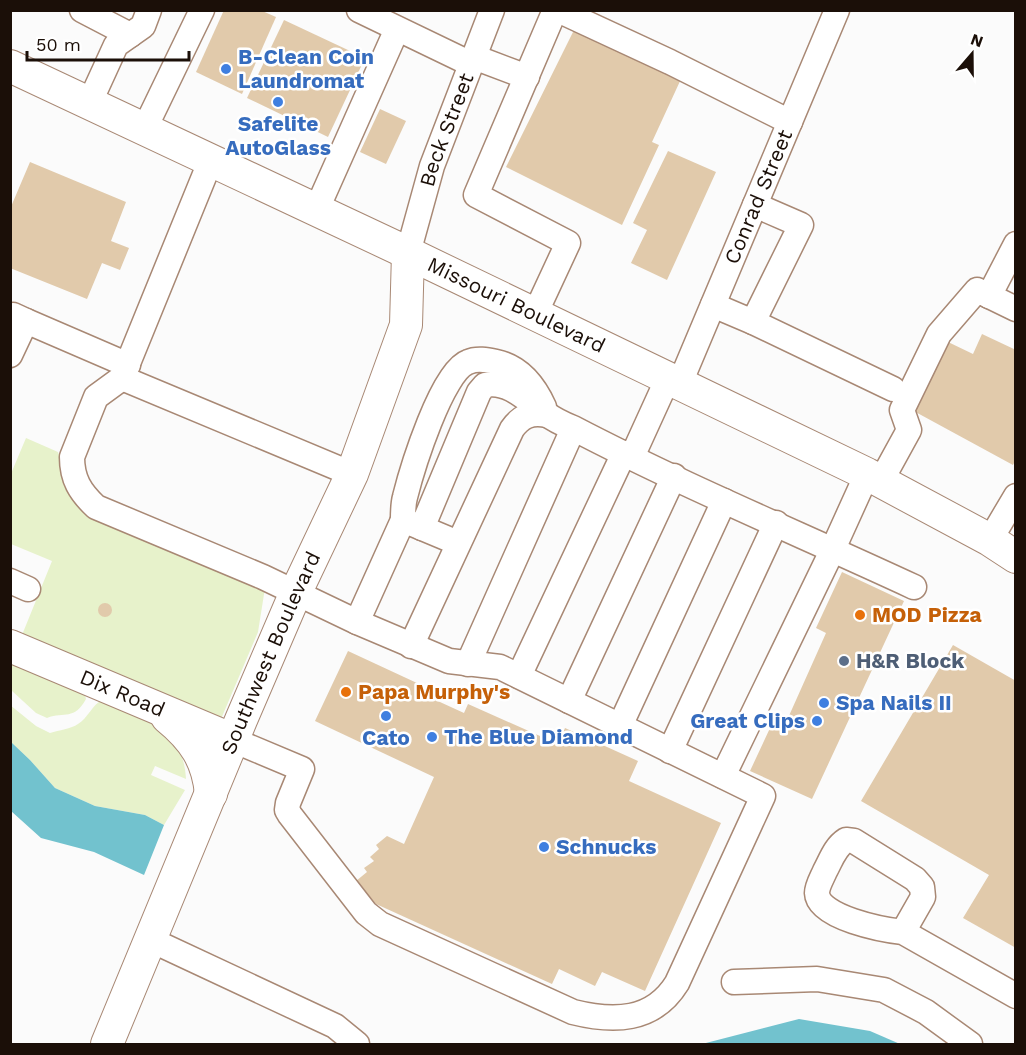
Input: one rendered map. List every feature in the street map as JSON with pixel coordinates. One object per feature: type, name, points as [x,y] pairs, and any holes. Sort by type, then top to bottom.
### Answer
[{"type":"main road","name":"Missouri Boulevard","points":[[10,66],[210,162],[408,253],[874,478],[1003,549]]},
{"type":"main road","name":"Southwest Boulevard","points":[[107,1044],[296,592],[352,474],[406,326],[408,253]]},
{"type":"main road","name":"Dix Road","points":[[10,646],[233,741]]},
{"type":"main road","points":[[150,704],[181,728],[195,746],[206,765],[211,794]]},
{"type":"street","points":[[82,10],[130,35]]},
{"type":"street","points":[[89,104],[116,45],[143,26],[149,10]]},
{"type":"street","points":[[144,130],[202,10]]},
{"type":"street","points":[[359,10],[472,60],[527,77]]},
{"type":"street","name":"Beck Street","points":[[408,253],[432,166],[492,10]]},
{"type":"street","points":[[535,314],[568,243],[476,195],[557,10],[670,62],[790,122]]},
{"type":"street","name":"Conrad Street","points":[[519,676],[628,455],[674,381],[713,304],[837,10]]},
{"type":"street","points":[[316,211],[398,29]]},
{"type":"street","points":[[210,162],[125,371],[96,397],[72,457],[76,484],[84,496],[96,507],[296,592],[411,646],[449,661],[500,667],[763,796],[677,983],[668,997],[653,1009],[629,1017],[597,1018],[573,1012],[380,924],[366,913],[287,810],[302,769],[233,741]]},
{"type":"street","points":[[753,322],[801,225],[755,205]]},
{"type":"street","points":[[989,296],[1016,244]]},
{"type":"street","points":[[723,776],[833,549],[874,478],[909,430],[902,410],[939,334],[977,290],[1016,309]]},
{"type":"street","points":[[713,304],[893,389]]},
{"type":"street","points":[[10,355],[18,317],[125,371],[352,474]]},
{"type":"street","points":[[458,543],[412,524],[404,499],[433,416],[448,381],[455,371],[467,362],[489,360],[512,367],[529,381],[540,397],[547,415]]},
{"type":"street","points":[[357,622],[412,524],[479,392],[485,385],[494,383],[508,388],[547,415],[573,429],[724,501],[914,587]]},
{"type":"street","points":[[411,646],[512,429],[525,416],[536,413],[547,415]]},
{"type":"street","points":[[468,664],[573,429]]},
{"type":"street","points":[[569,701],[674,476]]},
{"type":"street","points":[[1003,549],[1016,496]]},
{"type":"street","points":[[620,726],[724,501]]},
{"type":"street","points":[[670,751],[776,523]]},
{"type":"street","points":[[903,932],[923,897],[922,886],[915,879],[854,841],[846,840],[839,844],[819,883],[817,895],[823,907],[851,920],[887,931],[903,932],[1016,996]]},
{"type":"street","points":[[151,940],[336,1026],[357,1044]]},
{"type":"street","points":[[734,982],[817,979],[884,990],[926,1012],[970,1044]]},
{"type":"green space","points":[[26,438],[58,452],[70,488],[265,588],[258,632],[221,719],[22,635],[52,561],[11,544],[10,476]]},
{"type":"green space","points":[[10,662],[84,692],[86,699],[82,706],[73,713],[47,718],[36,713],[11,690]]},
{"type":"green space","points":[[102,700],[146,718],[159,726],[178,747],[186,779],[155,766],[151,775],[185,790],[164,825],[145,815],[95,806],[55,788],[11,742],[10,705],[36,726],[50,733],[78,724]]},
{"type":"water","points":[[11,742],[55,788],[95,806],[145,815],[164,825],[144,875],[94,852],[41,838],[11,811]]},
{"type":"water","points":[[799,1019],[870,1031],[900,1044],[702,1044]]},
{"type":"building","points":[[224,10],[260,10],[276,17],[242,94],[196,72]]},
{"type":"building","points":[[284,20],[365,58],[328,137],[247,98]]},
{"type":"building","points":[[574,30],[681,79],[652,142],[659,145],[622,225],[506,167]]},
{"type":"building","points":[[380,109],[406,121],[386,164],[360,152]]},
{"type":"building","points":[[668,151],[716,172],[667,280],[631,263],[647,230],[633,223]]},
{"type":"building","points":[[30,162],[126,202],[111,241],[129,248],[120,270],[102,263],[87,299],[10,268],[10,209]]},
{"type":"building","points":[[982,334],[1016,350],[1016,459],[1013,465],[910,409],[946,341],[973,354]]},
{"type":"building","points":[[842,572],[904,601],[812,799],[750,771],[777,713],[788,718],[826,633],[816,628]]},
{"type":"building","points":[[102,603],[108,603],[112,610],[108,617],[102,617],[98,613],[98,607]]},
{"type":"building","points":[[953,645],[1016,681],[1016,948],[963,918],[989,875],[861,801]]},
{"type":"building","name":"Schnucks","points":[[348,651],[432,690],[429,697],[464,713],[468,704],[558,744],[565,728],[638,761],[629,781],[721,823],[645,991],[602,972],[595,986],[559,969],[552,984],[376,904],[356,881],[367,872],[364,868],[374,861],[370,857],[379,849],[376,845],[387,836],[404,844],[434,777],[315,721]]},
{"type":"place","name":"B-Clean Coin Laundromat","points":[[226,69]]},
{"type":"place","name":"Safelite AutoGlass","points":[[278,102]]},
{"type":"place","name":"MOD Pizza","points":[[860,615]]},
{"type":"place","name":"H&R Block","points":[[844,661]]},
{"type":"place","name":"Papa Murphy's","points":[[346,692]]},
{"type":"place","name":"Spa Nails II","points":[[824,703]]},
{"type":"place","name":"Cato","points":[[386,716]]},
{"type":"place","name":"Great Clips","points":[[817,721]]},
{"type":"place","name":"The Blue Diamond","points":[[432,737]]},
{"type":"place","name":"Schnucks","points":[[544,847]]}]
